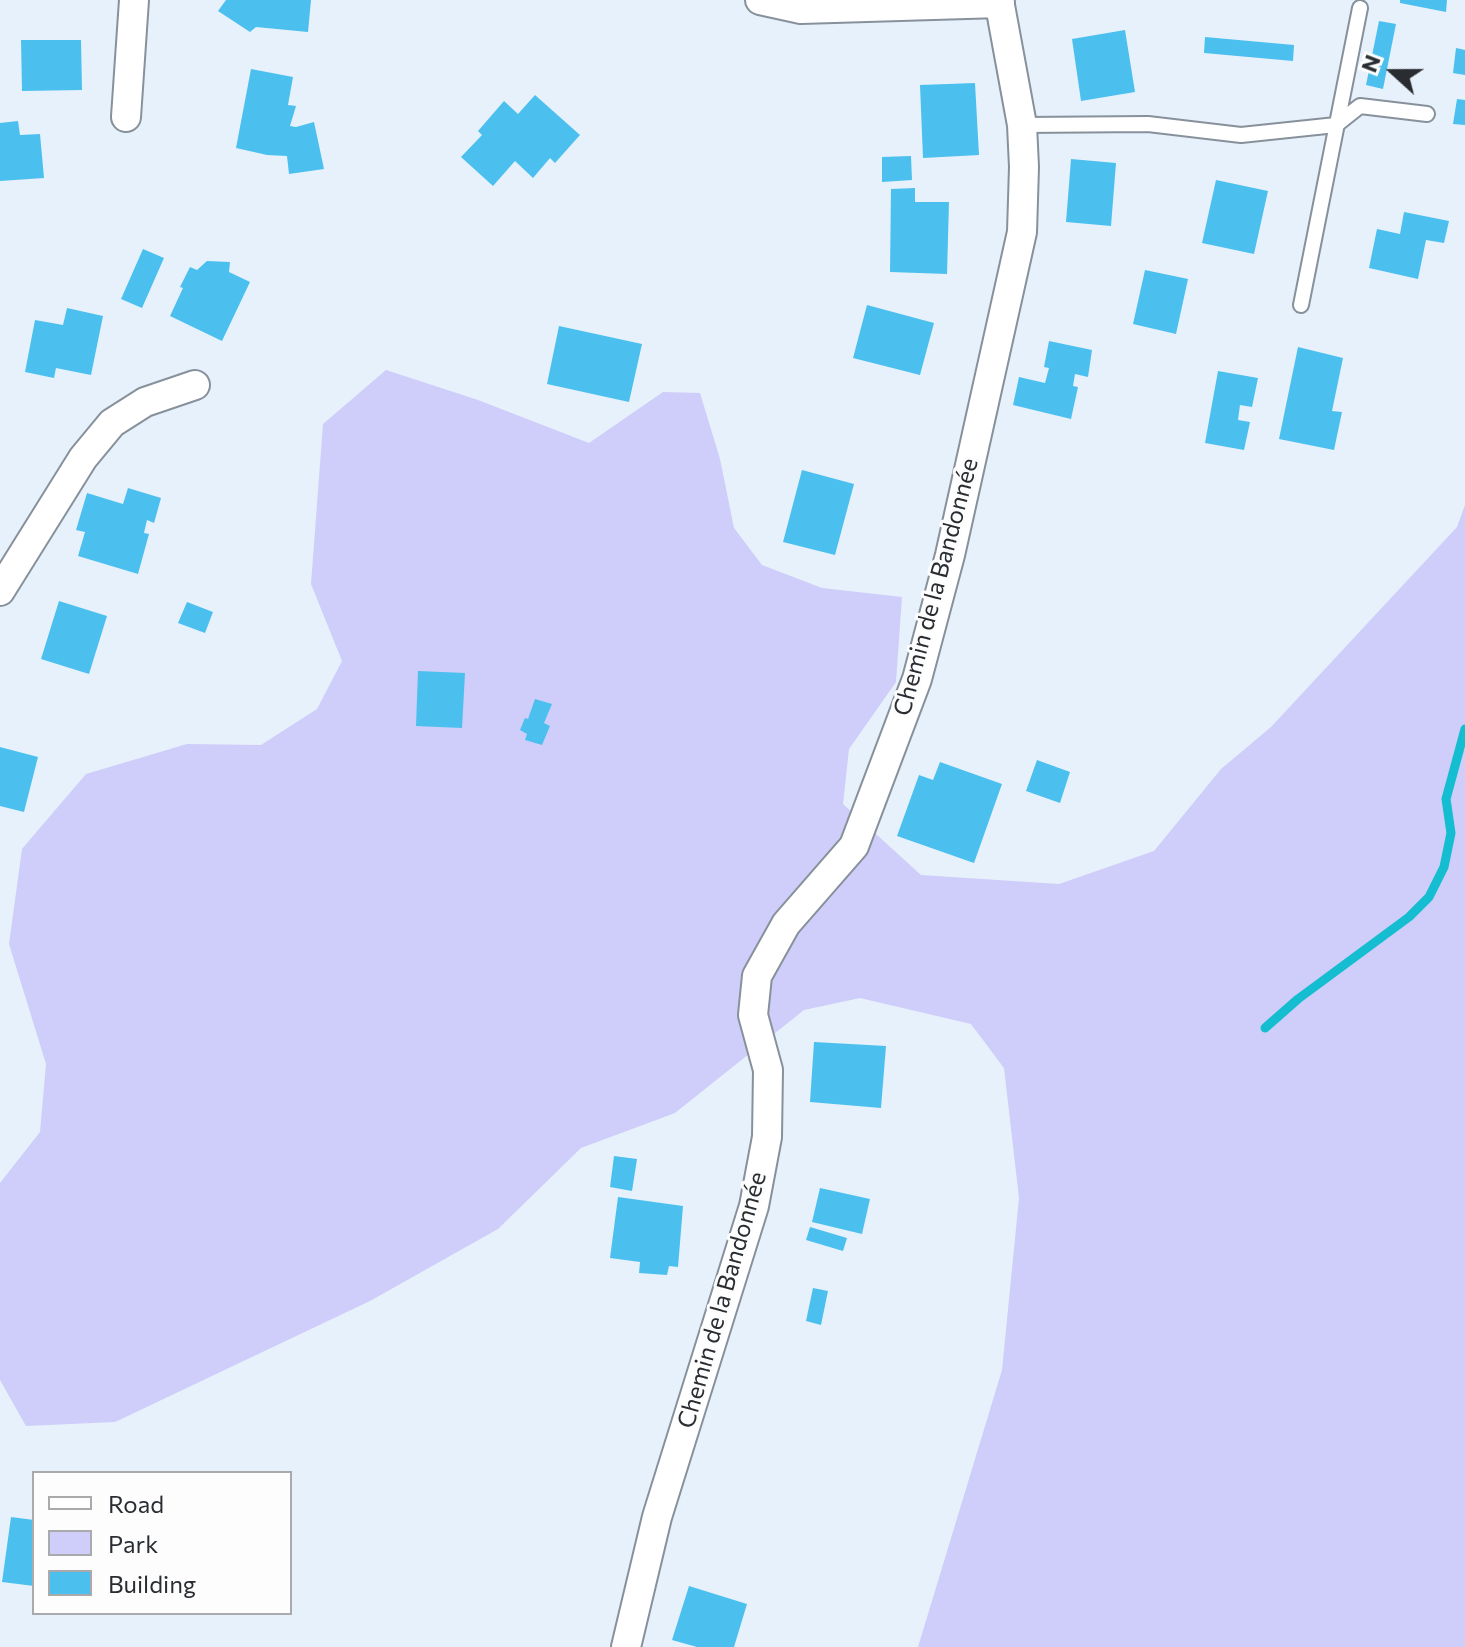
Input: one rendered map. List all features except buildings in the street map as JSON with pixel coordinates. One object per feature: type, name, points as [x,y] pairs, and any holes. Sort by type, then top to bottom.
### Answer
[{"type":"street","points":[[126,117],[134,0]]},
{"type":"street","points":[[760,0],[801,9],[999,1]]},
{"type":"street","name":"Chemin de la Bandonnée","points":[[626,1647],[657,1517],[754,1206],[767,1137],[768,1070],[753,1015],[757,976],[786,924],[854,846],[917,679],[950,555],[1022,232],[1022,125],[999,1]]},
{"type":"street","points":[[0,591],[83,458],[112,423],[145,402],[195,385]]},
{"type":"lane","points":[[1301,305],[1360,8]]},
{"type":"lane","points":[[1022,125],[1148,124],[1241,135],[1336,125],[1360,106],[1427,114]]},
{"type":"green space","points":[[386,370],[478,400],[589,443],[663,392],[700,393],[720,459],[734,528],[762,565],[822,588],[902,597],[896,682],[849,749],[843,804],[921,875],[1059,884],[1154,851],[1221,769],[1271,727],[1457,527],[1465,505],[1465,1647],[918,1647],[1002,1370],[1019,1198],[1004,1068],[971,1024],[860,998],[804,1010],[675,1113],[581,1148],[498,1229],[370,1301],[115,1422],[26,1426],[0,1380],[0,1183],[40,1132],[46,1064],[9,944],[22,849],[86,774],[187,744],[261,745],[317,709],[342,661],[311,584],[323,424]]},
{"type":"waterway","points":[[1265,1028],[1298,999],[1409,917],[1429,897],[1444,867],[1451,833],[1446,799],[1465,729]]}]
